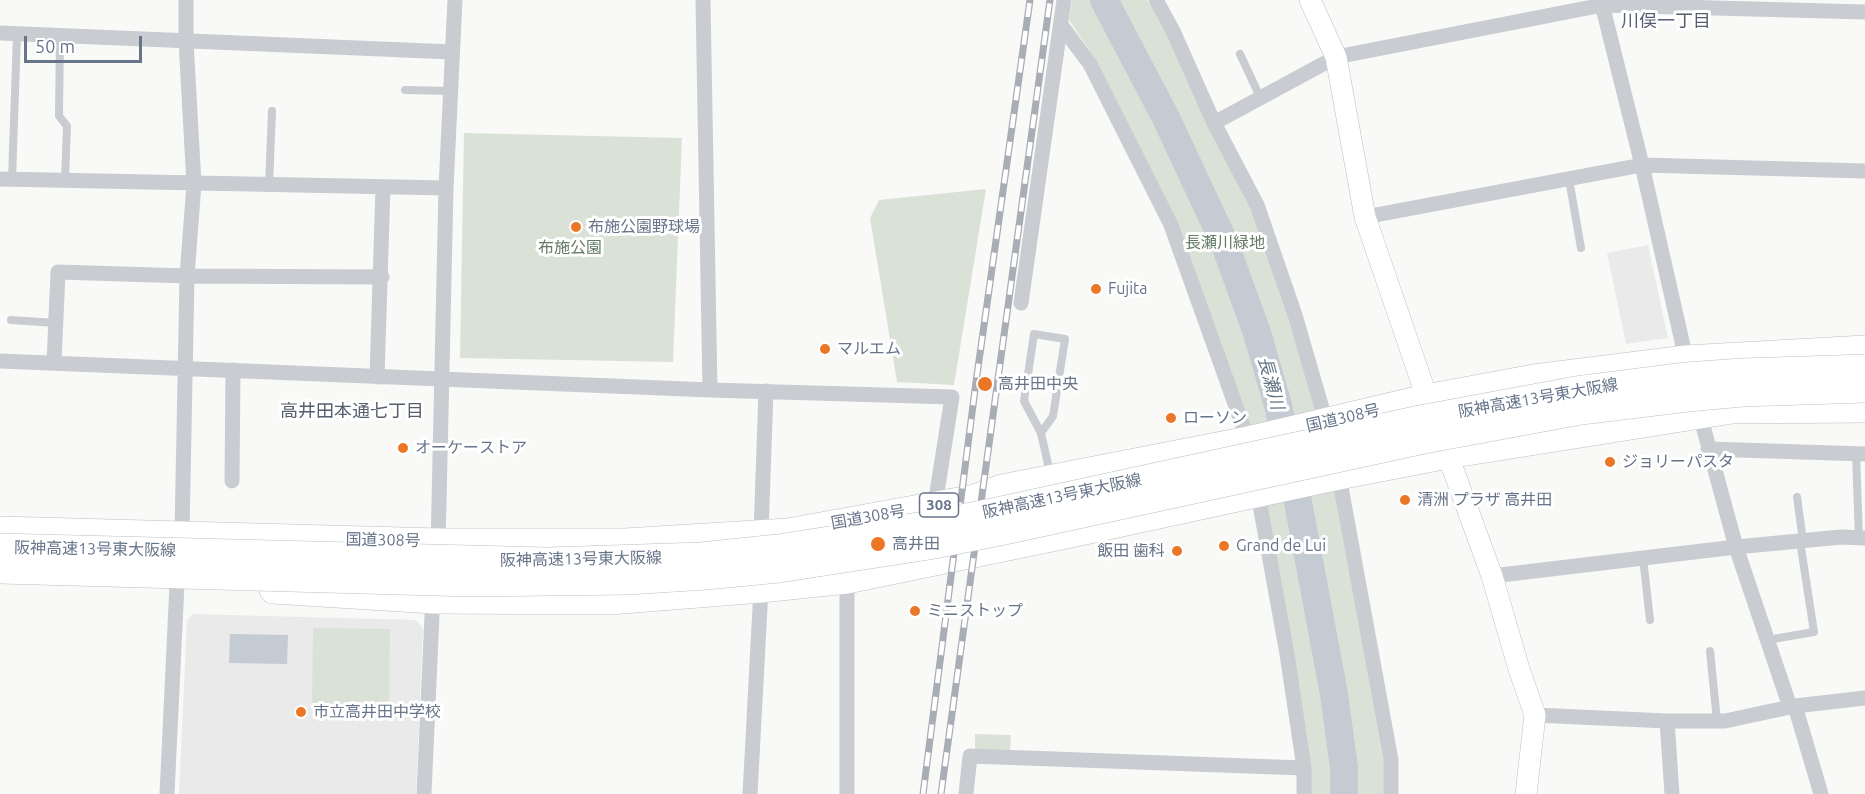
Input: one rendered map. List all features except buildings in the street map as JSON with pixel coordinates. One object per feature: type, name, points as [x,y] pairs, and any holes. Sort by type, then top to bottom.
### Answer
[{"type":"highway","name":"国道308号","points":[[0,530],[439,542],[626,542],[788,532],[975,498],[1002,488],[1248,440],[1426,398],[1534,378],[1686,359],[1865,349]]},
{"type":"highway","name":"阪神高速13号東大阪線","points":[[0,547],[548,561],[702,555],[778,548],[925,525],[1420,419],[1576,390],[1675,377],[1742,372],[1865,368]]},
{"type":"highway","name":"阪神高速13号東大阪線","points":[[0,570],[471,583],[571,582],[706,576],[790,567],[929,546],[1424,440],[1581,411],[1743,393],[1865,389]]},
{"type":"highway","points":[[0,578],[177,584],[433,600],[610,601],[761,589],[847,579],[1448,455],[1731,410],[1865,409]]},
{"type":"street","points":[[182,534],[187,276],[194,184],[186,0]]},
{"type":"street","points":[[424,794],[433,600],[439,542],[446,188],[455,0]]},
{"type":"street","points":[[703,0],[710,390]]},
{"type":"street","points":[[1021,303],[1065,0]]},
{"type":"street","points":[[1156,0],[1173,31],[1214,123],[1257,205],[1295,315],[1326,422]]},
{"type":"street","points":[[1310,0],[1336,57],[1365,217],[1426,398],[1492,576],[1535,715],[1526,794]]},
{"type":"street","points":[[1214,123],[1336,57],[1602,2],[1865,12]]},
{"type":"street","points":[[1602,2],[1686,359]]},
{"type":"street","points":[[1061,25],[1090,64],[1171,225],[1248,440]]},
{"type":"street","points":[[0,33],[452,52]]},
{"type":"street","points":[[1365,217],[1642,165],[1865,171]]},
{"type":"street","points":[[6,179],[446,188]]},
{"type":"street","points":[[377,377],[382,277],[383,187]]},
{"type":"street","points":[[54,363],[58,272],[187,276],[382,277]]},
{"type":"street","points":[[0,361],[710,390],[952,397],[935,505]]},
{"type":"street","points":[[232,370],[238,454],[232,481]]},
{"type":"street","points":[[761,534],[766,392]]},
{"type":"street","points":[[1700,415],[1736,547],[1821,794]]},
{"type":"street","points":[[1708,449],[1861,454]]},
{"type":"street","points":[[1339,476],[1391,760],[1391,794]]},
{"type":"street","points":[[1258,494],[1287,654],[1304,768],[1304,794]]},
{"type":"street","points":[[1492,576],[1736,547],[1841,537],[1862,538]]},
{"type":"street","points":[[847,579],[847,794]]},
{"type":"street","points":[[167,794],[177,584]]},
{"type":"street","points":[[750,794],[761,589]]},
{"type":"street","points":[[1535,715],[1717,721],[1792,707],[1865,698]]},
{"type":"street","points":[[1667,721],[1672,794]]},
{"type":"street","points":[[966,794],[970,756],[1304,768]]},
{"type":"lane","points":[[6,179],[17,34]]},
{"type":"lane","points":[[60,36],[59,116],[66,126],[65,180]]},
{"type":"lane","points":[[1240,54],[1260,97]]},
{"type":"lane","points":[[405,90],[451,91]]},
{"type":"lane","points":[[269,185],[272,111]]},
{"type":"lane","points":[[1569,179],[1581,248]]},
{"type":"lane","points":[[11,320],[56,323]]},
{"type":"lane","points":[[1041,433],[1053,416],[1065,339],[1034,334],[1024,401],[1041,433],[1057,510],[1066,535]]},
{"type":"lane","points":[[1861,454],[1862,538]]},
{"type":"lane","points":[[1767,640],[1814,632],[1797,497]]},
{"type":"lane","points":[[1643,558],[1650,620]]},
{"type":"lane","points":[[1710,651],[1717,721]]},
{"type":"shaded area","points":[[1648,245],[1668,338],[1626,344],[1607,253]]},
{"type":"shaded area","name":"市立高井田中学校","points":[[193,614],[416,620],[423,629],[416,794],[179,794],[187,620]]},
{"type":"shaded area","points":[[230,634],[288,635],[287,664],[229,663]]},
{"type":"green space","name":"長瀬川緑地","points":[[1072,0],[1147,0],[1167,34],[1254,209],[1272,263],[1333,477],[1384,765],[1384,794],[1311,794],[1251,432],[1114,98],[1096,60],[1069,20]]},
{"type":"green space","name":"布施公園","points":[[464,133],[682,138],[673,362],[460,358]]},
{"type":"green space","points":[[986,189],[954,385],[897,382],[870,218],[879,200]]},
{"type":"green space","points":[[313,628],[390,629],[389,711],[312,710]]},
{"type":"green space","points":[[975,734],[1011,735],[1010,752],[975,750]]},
{"type":"waterway","name":"長瀬川","points":[[1104,0],[1166,118],[1224,242],[1257,333],[1278,405],[1298,502],[1334,694],[1344,768],[1344,794]]},
{"type":"railway","points":[[923,794],[976,382],[1030,0]]},
{"type":"railway","points":[[941,794],[1050,0]]},
{"type":"place","name":"布施公園野球場","points":[[576,227]]},
{"type":"place","name":"Fujita","points":[[1096,289]]},
{"type":"place","name":"マルエム","points":[[825,349]]},
{"type":"place","name":"高井田中央","points":[[985,384]]},
{"type":"place","name":"ローソン","points":[[1171,418]]},
{"type":"place","name":"オーケーストア","points":[[403,448]]},
{"type":"place","name":"ジョリーパスタ","points":[[1610,462]]},
{"type":"place","name":"清洲 プラザ 高井田","points":[[1405,500]]},
{"type":"place","name":"高井田","points":[[878,544]]},
{"type":"place","name":"Grand de Lui","points":[[1224,546]]},
{"type":"place","name":"飯田 歯科","points":[[1177,551]]},
{"type":"place","name":"ミニストップ","points":[[915,611]]},
{"type":"place","name":"市立高井田中学校","points":[[301,712]]},
{"type":"district","name":"川俣一丁目","points":[[1666,21]]},
{"type":"district","name":"高井田本通七丁目","points":[[352,411]]}]
